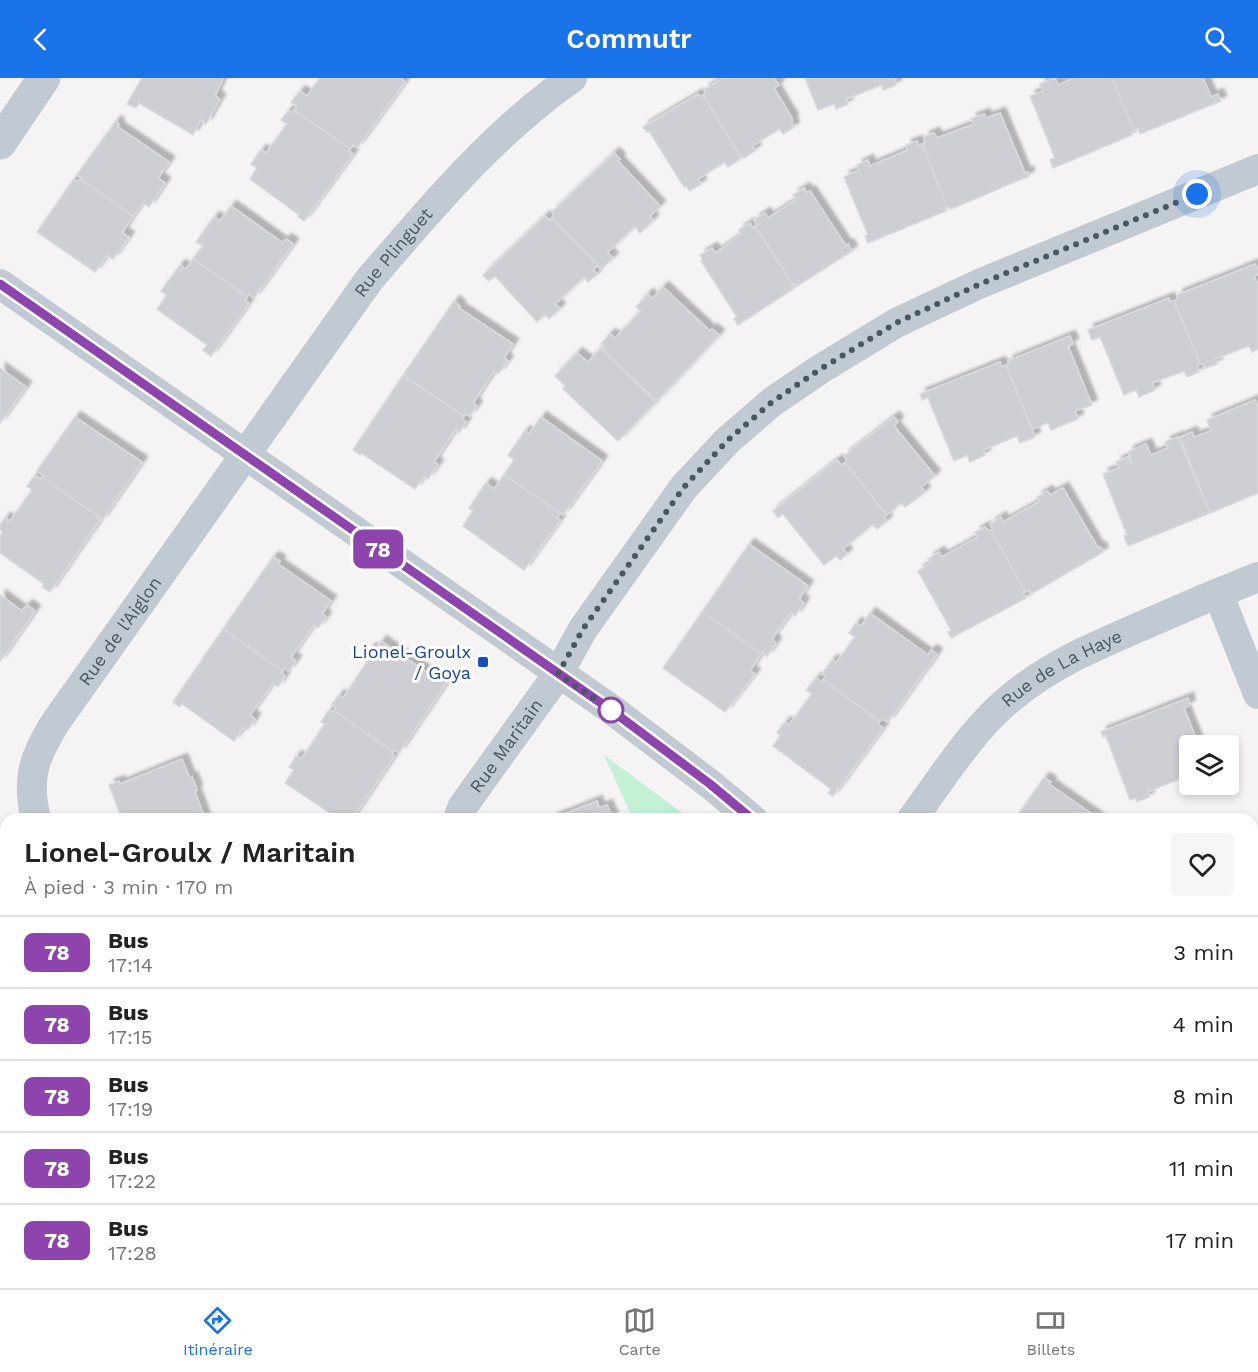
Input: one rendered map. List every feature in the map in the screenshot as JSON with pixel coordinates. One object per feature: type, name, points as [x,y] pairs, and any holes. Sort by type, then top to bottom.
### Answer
[{"type":"street","points":[[0,143],[44,78]]},
{"type":"street","name":"Rue Plinguet","points":[[246,456],[369,280],[404,239],[485,150],[552,92],[572,78]]},
{"type":"street","name":"Rue Maritain","points":[[461,813],[558,674],[583,629],[684,487],[728,440],[772,402],[896,323],[980,284],[1258,169]]},
{"type":"street","points":[[0,284],[611,710],[745,813]]},
{"type":"street","name":"Rue de l'Aiglon","points":[[35,813],[32,802],[32,776],[38,750],[246,456]]},
{"type":"street","name":"Rue de La Haye","points":[[916,813],[967,744],[1011,697],[1038,678],[1075,655],[1258,577]]},
{"type":"street","points":[[1218,593],[1258,694]]},
{"type":"green space","points":[[604,755],[682,813],[630,813]]},
{"type":"building","points":[[142,78],[223,79],[215,96],[220,99],[206,124],[201,120],[193,135],[139,103],[136,108],[127,104]]},
{"type":"building","points":[[320,78],[400,78],[405,82],[357,148],[353,145],[350,149],[294,110],[297,106],[291,102],[300,91],[307,96]]},
{"type":"building","points":[[723,78],[774,78],[779,85],[774,88],[793,120],[791,122],[794,127],[783,134],[779,129],[752,146],[756,150],[744,158],[740,156],[703,95],[706,93],[704,90]]},
{"type":"building","points":[[805,78],[896,78],[894,80],[896,85],[883,90],[882,85],[846,99],[848,104],[836,109],[834,104],[818,110]]},
{"type":"building","points":[[1055,78],[1058,85],[1074,78],[1112,78],[1134,130],[1131,132],[1132,135],[1053,168],[1050,160],[1055,158],[1030,96],[1043,91],[1040,84]]},
{"type":"building","points":[[1112,78],[1203,78],[1211,97],[1218,94],[1221,101],[1140,134],[1138,129],[1134,130]]},
{"type":"building","points":[[698,94],[700,97],[703,95],[740,156],[739,160],[728,167],[725,162],[698,179],[701,184],[690,191],[686,186],[684,187],[649,131],[647,132],[643,127]]},
{"type":"building","points":[[294,110],[350,149],[349,151],[353,154],[304,221],[250,179],[257,168],[251,164],[261,150],[266,153],[287,124],[281,120],[288,111],[292,113]]},
{"type":"building","points":[[1000,113],[1025,173],[1028,172],[1029,176],[951,209],[947,207],[922,144],[925,143],[924,137],[934,133],[937,138],[974,124],[971,119],[984,114],[986,118]]},
{"type":"building","points":[[116,121],[119,124],[118,127],[169,162],[158,178],[165,183],[149,207],[143,203],[133,216],[77,175]]},
{"type":"building","points":[[917,141],[919,146],[922,144],[947,207],[944,208],[946,211],[868,243],[865,236],[868,235],[844,177],[859,170],[857,165],[868,160],[870,166],[908,150],[906,145]]},
{"type":"building","points":[[614,153],[620,159],[618,161],[660,206],[650,216],[653,220],[640,233],[635,226],[607,253],[613,258],[601,269],[552,218],[554,214],[552,212]]},
{"type":"building","points":[[74,179],[77,182],[80,179],[133,216],[122,233],[129,237],[113,259],[107,255],[95,272],[37,232]]},
{"type":"building","points":[[804,188],[807,193],[810,191],[846,246],[848,244],[852,251],[797,286],[793,285],[755,226],[757,225],[754,220],[765,213],[768,218],[796,200],[793,195]]},
{"type":"building","points":[[231,206],[283,243],[286,239],[293,244],[254,298],[249,294],[247,297],[193,259],[203,246],[196,242],[214,217],[220,221]]},
{"type":"building","points":[[545,216],[549,220],[552,218],[598,265],[593,270],[597,274],[588,282],[584,277],[555,304],[560,308],[549,319],[545,314],[537,322],[495,276],[489,281],[483,275]]},
{"type":"building","points":[[750,223],[753,228],[755,226],[793,285],[791,286],[793,289],[738,325],[734,319],[737,317],[701,261],[703,260],[700,255],[712,248],[715,253],[741,235],[739,230]]},
{"type":"building","points":[[193,259],[247,297],[245,300],[249,303],[211,356],[203,350],[207,345],[157,309],[167,295],[161,291],[180,265],[186,269]]},
{"type":"building","points":[[1255,264],[1258,270],[1258,274],[1254,276],[1258,286],[1258,349],[1252,352],[1249,346],[1215,359],[1217,364],[1205,368],[1203,364],[1200,364],[1174,301],[1178,299],[1177,295]]},
{"type":"building","points":[[663,287],[710,331],[712,329],[719,335],[658,400],[603,351],[605,348],[601,344],[610,334],[615,338],[641,311],[636,307],[648,294],[652,299]]},
{"type":"building","points":[[1169,298],[1170,302],[1174,301],[1200,364],[1197,366],[1199,372],[1187,377],[1184,371],[1152,383],[1155,390],[1139,397],[1136,390],[1124,395],[1100,337],[1092,340],[1088,330]]},
{"type":"building","points":[[454,301],[460,306],[459,308],[513,344],[504,358],[508,361],[498,374],[494,371],[473,403],[477,406],[470,416],[466,414],[464,416],[406,378],[404,374]]},
{"type":"building","points":[[1070,336],[1073,344],[1068,346],[1092,405],[1075,411],[1078,419],[1051,430],[1048,423],[1032,429],[1006,365],[1009,364],[1008,361]]},
{"type":"building","points":[[601,348],[656,402],[618,441],[563,389],[565,386],[555,376],[577,353],[588,362]]},
{"type":"building","points":[[1000,362],[1002,367],[1006,365],[1035,437],[1020,443],[1017,436],[983,450],[985,455],[970,462],[967,455],[954,461],[928,398],[922,400],[920,394]]},
{"type":"building","points":[[0,368],[26,387],[0,423]]},
{"type":"building","points":[[402,377],[464,416],[462,419],[466,422],[459,433],[455,430],[434,462],[438,465],[428,479],[424,476],[415,489],[353,450]]},
{"type":"building","points":[[1255,400],[1258,408],[1258,493],[1210,513],[1180,437],[1192,432],[1194,437],[1211,431],[1207,420]]},
{"type":"building","points":[[75,417],[142,462],[102,520],[37,471]]},
{"type":"building","points":[[541,417],[602,461],[563,515],[504,475],[514,460],[508,455],[525,431],[529,434]]},
{"type":"building","points":[[894,417],[898,422],[894,426],[935,476],[921,487],[925,492],[905,507],[901,503],[887,515],[845,463],[847,460],[844,456]]},
{"type":"building","points":[[1178,437],[1210,513],[1128,546],[1124,536],[1127,535],[1103,474],[1119,468],[1116,462],[1128,457],[1132,463],[1128,452],[1146,444],[1151,455],[1168,448],[1165,442]]},
{"type":"building","points":[[837,460],[841,465],[845,463],[887,515],[884,517],[887,521],[877,529],[873,524],[843,549],[847,554],[840,560],[836,556],[824,565],[783,514],[778,518],[773,511]]},
{"type":"building","points":[[35,475],[40,479],[42,477],[99,517],[97,518],[100,520],[50,592],[42,587],[44,584],[0,553],[0,536],[3,532],[0,530],[0,525],[5,518],[10,521],[32,490],[27,486]]},
{"type":"building","points":[[504,475],[560,513],[557,518],[560,520],[524,570],[463,526],[473,511],[469,508],[486,483],[494,489]]},
{"type":"building","points":[[1063,488],[1098,548],[1100,547],[1103,552],[1031,594],[1029,590],[1025,592],[991,530],[993,529],[990,524],[1001,517],[1003,522],[1039,502],[1037,497],[1047,491],[1050,495]]},
{"type":"building","points":[[985,527],[988,531],[991,530],[1025,592],[1022,593],[1026,598],[951,638],[948,632],[951,630],[918,571],[931,563],[928,559],[939,552],[942,557],[978,537],[975,532]]},
{"type":"building","points":[[749,544],[808,586],[799,599],[804,603],[795,616],[791,612],[772,639],[776,643],[767,656],[702,612]]},
{"type":"building","points":[[273,557],[280,561],[278,564],[331,601],[322,614],[326,617],[318,628],[314,625],[291,657],[296,661],[289,671],[284,668],[283,671],[223,629]]},
{"type":"building","points":[[0,595],[22,611],[27,605],[35,611],[0,661]]},
{"type":"building","points":[[702,612],[761,654],[750,671],[755,674],[725,712],[663,668]]},
{"type":"building","points":[[870,613],[928,655],[931,650],[937,654],[888,722],[883,719],[879,721],[823,680],[826,676],[822,674],[832,660],[836,663],[855,637],[849,633],[856,623],[861,626]]},
{"type":"building","points":[[223,629],[283,671],[281,673],[285,676],[278,687],[273,683],[250,715],[255,719],[248,730],[244,727],[234,741],[182,704],[179,707],[173,702]]},
{"type":"building","points":[[381,641],[438,680],[440,677],[447,682],[399,753],[395,750],[393,752],[334,711],[336,707],[332,704],[339,695],[343,698],[367,662],[363,659],[371,648],[375,650]]},
{"type":"building","points":[[816,678],[822,682],[823,680],[879,721],[879,725],[883,728],[833,796],[828,793],[831,789],[773,746],[781,735],[777,733],[785,722],[789,725],[812,694],[806,690]]},
{"type":"building","points":[[1188,698],[1190,705],[1184,708],[1195,735],[1179,735],[1179,779],[1147,792],[1149,797],[1137,802],[1136,798],[1130,800],[1106,736],[1103,737],[1101,732]]},
{"type":"building","points":[[329,710],[334,711],[393,752],[394,756],[356,813],[330,813],[285,783],[294,770],[289,767],[296,756],[301,759],[325,724],[321,722]]},
{"type":"building","points":[[182,759],[190,779],[192,777],[203,813],[120,813],[109,785],[119,781],[120,784]]},
{"type":"building","points":[[1044,778],[1090,813],[1019,813]]},
{"type":"building","points":[[597,801],[599,808],[607,805],[610,813],[566,813]]},
{"type":"bus line","name":"78","points":[[0,284],[611,710],[745,813]]},
{"type":"place","name":"Lionel-Groulx / Goya","points":[[483,662]]},
{"type":"route","points":[[611,710],[558,674],[583,629],[684,487],[728,440],[772,402],[896,323],[980,284],[1197,194]]}]
